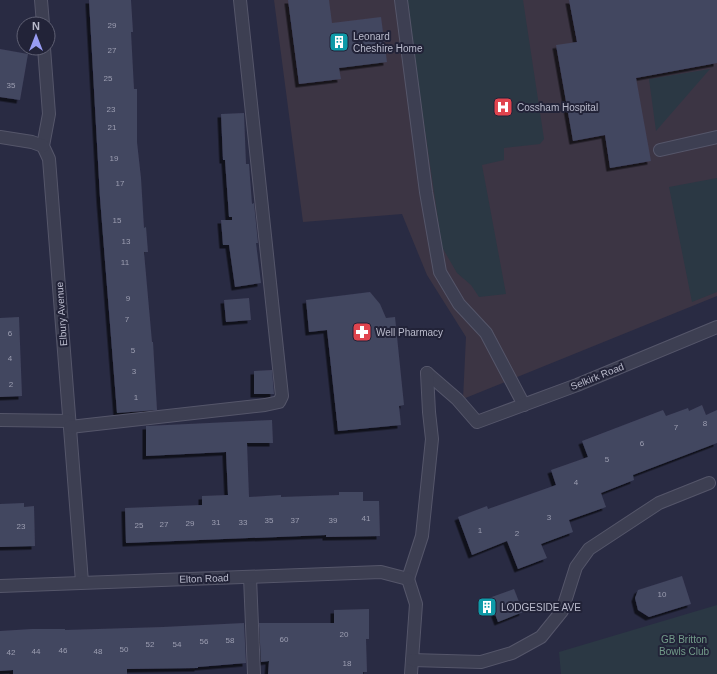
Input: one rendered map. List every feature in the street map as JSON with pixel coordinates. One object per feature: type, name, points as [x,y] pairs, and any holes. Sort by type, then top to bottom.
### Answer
[{"type":"street","points":[[41,0],[42,16]]},
{"type":"street","points":[[0,420],[70,424],[265,405],[279,402],[282,396],[240,0]]},
{"type":"street","points":[[401,0],[426,192],[440,272],[459,304],[486,333],[524,405]]},
{"type":"street","name":"Elbury Avenue","points":[[45,56],[49,114],[43,146],[49,159],[82,582]]},
{"type":"street","points":[[0,137],[32,142],[43,146]]},
{"type":"street","points":[[660,150],[717,137]]},
{"type":"street","name":"Selkirk Road","points":[[408,579],[422,536],[432,439],[427,374],[457,398],[477,422],[577,385],[717,327]]},
{"type":"street","points":[[412,660],[481,662],[512,653],[540,637],[562,611],[576,567],[589,549],[659,503],[709,483]]},
{"type":"street","name":"Elton Road","points":[[0,586],[381,572],[408,579]]},
{"type":"street","points":[[250,577],[254,674]]},
{"type":"street","points":[[408,579],[416,604],[411,674]]},
{"type":"shaded area","name":"Cossham Hospital","points":[[274,0],[717,0],[717,296],[463,399],[466,337],[427,275],[402,214],[303,222]]},
{"type":"green space","points":[[406,0],[523,0],[544,139],[540,144],[504,148],[504,160],[482,165],[506,294],[479,297],[471,285],[457,273],[442,247]]},
{"type":"green space","points":[[710,69],[656,131],[649,79]]},
{"type":"green space","points":[[717,178],[717,292],[692,302],[669,187]]},
{"type":"green space","name":"GB Britton Bowls Club","points":[[717,605],[717,674],[561,674],[559,652]]},
{"type":"building","points":[[89,0],[131,0],[134,89],[137,89],[137,142],[144,228],[146,227],[148,252],[144,252],[153,342],[157,410],[117,413],[100,198]]},
{"type":"building","name":"Leonard Cheshire Home","points":[[288,0],[329,0],[332,23],[381,17],[387,62],[339,68],[341,79],[299,84]]},
{"type":"building","name":"Cossham Hospital","points":[[569,0],[717,0],[717,63],[636,78],[651,161],[610,168],[605,135],[573,141],[556,45],[577,42]]},
{"type":"building","points":[[0,49],[16,52],[16,56],[28,56],[20,100],[0,97]]},
{"type":"building","points":[[244,113],[246,164],[249,164],[252,204],[254,203],[258,243],[256,243],[261,283],[235,287],[229,245],[223,245],[221,220],[232,220],[232,217],[229,217],[225,160],[223,160],[221,114]]},
{"type":"building","points":[[370,292],[380,304],[386,318],[395,317],[404,405],[399,406],[401,425],[338,431],[327,330],[309,332],[306,300]]},
{"type":"building","points":[[249,298],[251,320],[226,322],[224,300]]},
{"type":"building","points":[[19,317],[22,396],[0,397],[0,318]]},
{"type":"building","points":[[272,370],[274,394],[254,394],[254,371]]},
{"type":"building","points":[[702,405],[706,415],[717,410],[717,443],[633,475],[634,480],[601,493],[606,507],[569,520],[573,532],[541,544],[547,558],[518,569],[507,541],[472,555],[458,517],[487,506],[488,509],[556,485],[551,470],[588,457],[582,441],[663,410],[666,416],[688,408],[689,411]]},
{"type":"building","points":[[272,420],[273,443],[247,443],[249,497],[281,495],[281,497],[339,495],[339,492],[363,492],[363,501],[379,501],[380,536],[326,537],[326,535],[126,543],[125,508],[202,505],[202,496],[228,495],[226,452],[146,456],[146,426]]},
{"type":"building","points":[[24,503],[24,507],[34,506],[35,546],[0,547],[0,504]]},
{"type":"building","points":[[682,576],[691,604],[649,617],[638,610],[635,598],[638,590]]},
{"type":"building","points":[[514,589],[523,612],[498,622],[489,598]]},
{"type":"building","points":[[369,609],[369,639],[366,639],[367,672],[363,672],[363,674],[268,674],[269,661],[261,662],[259,623],[334,623],[334,610]]},
{"type":"building","points":[[244,623],[246,663],[198,668],[127,669],[127,674],[13,674],[13,670],[0,671],[0,631],[32,629],[65,630],[163,627]]},
{"type":"place","name":"Leonard Cheshire Home","points":[[339,42]]},
{"type":"place","name":"Cossham Hospital","points":[[503,107]]},
{"type":"place","name":"Well Pharmacy","points":[[362,332]]},
{"type":"place","name":"LODGESIDE AVE","points":[[487,607]]}]
